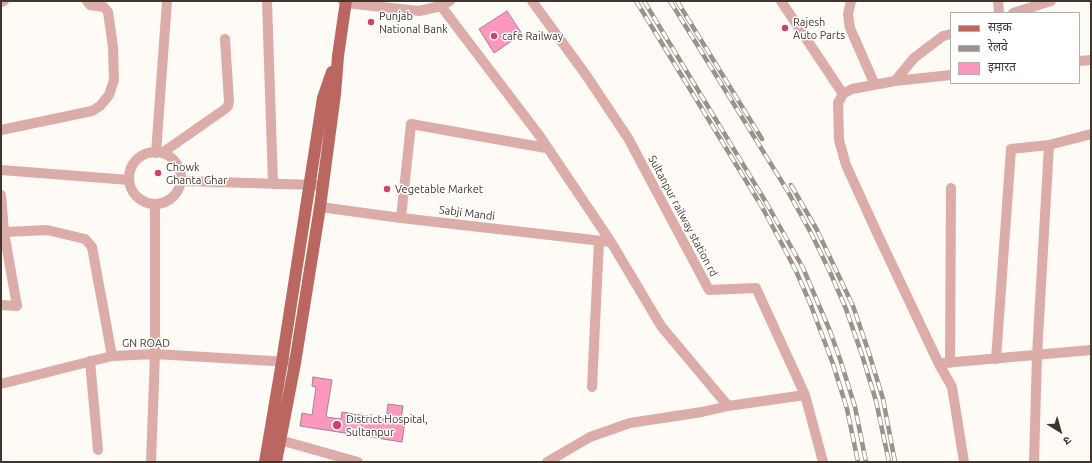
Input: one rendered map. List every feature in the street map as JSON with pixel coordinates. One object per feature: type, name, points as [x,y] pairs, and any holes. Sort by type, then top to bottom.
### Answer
[{"type":"main road","points":[[276,462],[295,362],[320,207],[335,94],[338,56],[349,2]]},
{"type":"main road","points":[[265,462],[323,98],[338,56]]},
{"type":"street","points":[[1,130],[92,110],[100,106],[109,95],[114,80],[113,42],[108,12],[104,8],[90,5],[87,1]]},
{"type":"street","points":[[159,153],[167,1]]},
{"type":"street","points":[[267,1],[273,184]]},
{"type":"street","name":"Sultanpur railway station rd","points":[[532,1],[586,75],[628,138],[709,290],[756,288],[805,394],[823,462]]},
{"type":"street","points":[[781,1],[843,94]]},
{"type":"street","points":[[851,1],[848,14],[850,28],[875,85]]},
{"type":"street","points":[[998,1],[999,12]]},
{"type":"street","points":[[1016,12],[1051,1]]},
{"type":"street","points":[[349,2],[419,11],[445,4],[538,135],[611,242],[661,326],[728,406]]},
{"type":"street","points":[[894,81],[914,58],[942,36],[950,34]]},
{"type":"street","points":[[159,153],[228,106],[229,101],[225,39]]},
{"type":"street","points":[[1080,61],[1091,60]]},
{"type":"street","points":[[950,75],[894,81],[852,89],[843,94],[838,103],[839,140],[846,165],[877,233],[939,364],[952,387],[964,462]]},
{"type":"street","points":[[401,218],[411,124],[546,148]]},
{"type":"street","points":[[996,359],[1011,149],[1049,145],[1091,134]]},
{"type":"street","points":[[1034,462],[1037,355],[1049,145]]},
{"type":"street","points":[[150,152],[159,153],[173,159],[180,169],[181,181],[177,193],[167,201],[155,204],[142,201],[133,192],[129,180],[132,168],[139,158],[150,152]]},
{"type":"street","points":[[1,170],[129,180]]},
{"type":"street","points":[[181,181],[322,185]]},
{"type":"street","points":[[950,363],[951,188]]},
{"type":"street","points":[[1,194],[4,232],[17,306],[1,305]]},
{"type":"street","points":[[151,462],[155,354],[155,204]]},
{"type":"street","name":"Sabji Mandi","points":[[320,207],[401,218],[611,242]]},
{"type":"street","points":[[4,232],[47,230],[85,238],[92,247],[112,356]]},
{"type":"street","points":[[592,387],[599,240]]},
{"type":"street","points":[[939,364],[1091,350]]},
{"type":"street","name":"GN ROAD","points":[[1,384],[112,356],[155,354],[295,362]]},
{"type":"street","points":[[90,361],[98,450]]},
{"type":"street","points":[[547,462],[590,437],[630,423],[805,394]]},
{"type":"street","points":[[280,440],[358,462]]},
{"type":"building","points":[[507,11],[522,34],[494,53],[479,29]]},
{"type":"building","points":[[313,377],[332,380],[326,417],[341,419],[342,412],[386,419],[388,404],[403,406],[401,420],[405,421],[402,442],[300,426],[302,413],[312,415],[316,387],[312,386]]},
{"type":"railway","points":[[636,1],[762,207],[796,271],[833,364],[847,409],[858,462]]},
{"type":"railway","points":[[644,1],[767,204],[803,268],[830,331],[841,362],[855,407],[866,462]]},
{"type":"railway","points":[[670,1],[787,190],[811,233],[830,272],[846,309],[862,355],[876,401],[889,462]]},
{"type":"railway","points":[[677,1],[762,139]]},
{"type":"railway","points":[[791,185],[817,230],[853,306],[883,399],[895,462]]},
{"type":"place","name":"Punjab National Bank","points":[[371,22]]},
{"type":"place","name":"Rajesh Auto Parts","points":[[785,28]]},
{"type":"place","name":"cafe Railway","points":[[494,36]]},
{"type":"place","name":"Chowk Ghanta Ghar","points":[[158,173]]},
{"type":"place","name":"Vegetable Market","points":[[387,189]]},
{"type":"place","name":"District Hospital, Sultanpur","points":[[337,425]]}]
